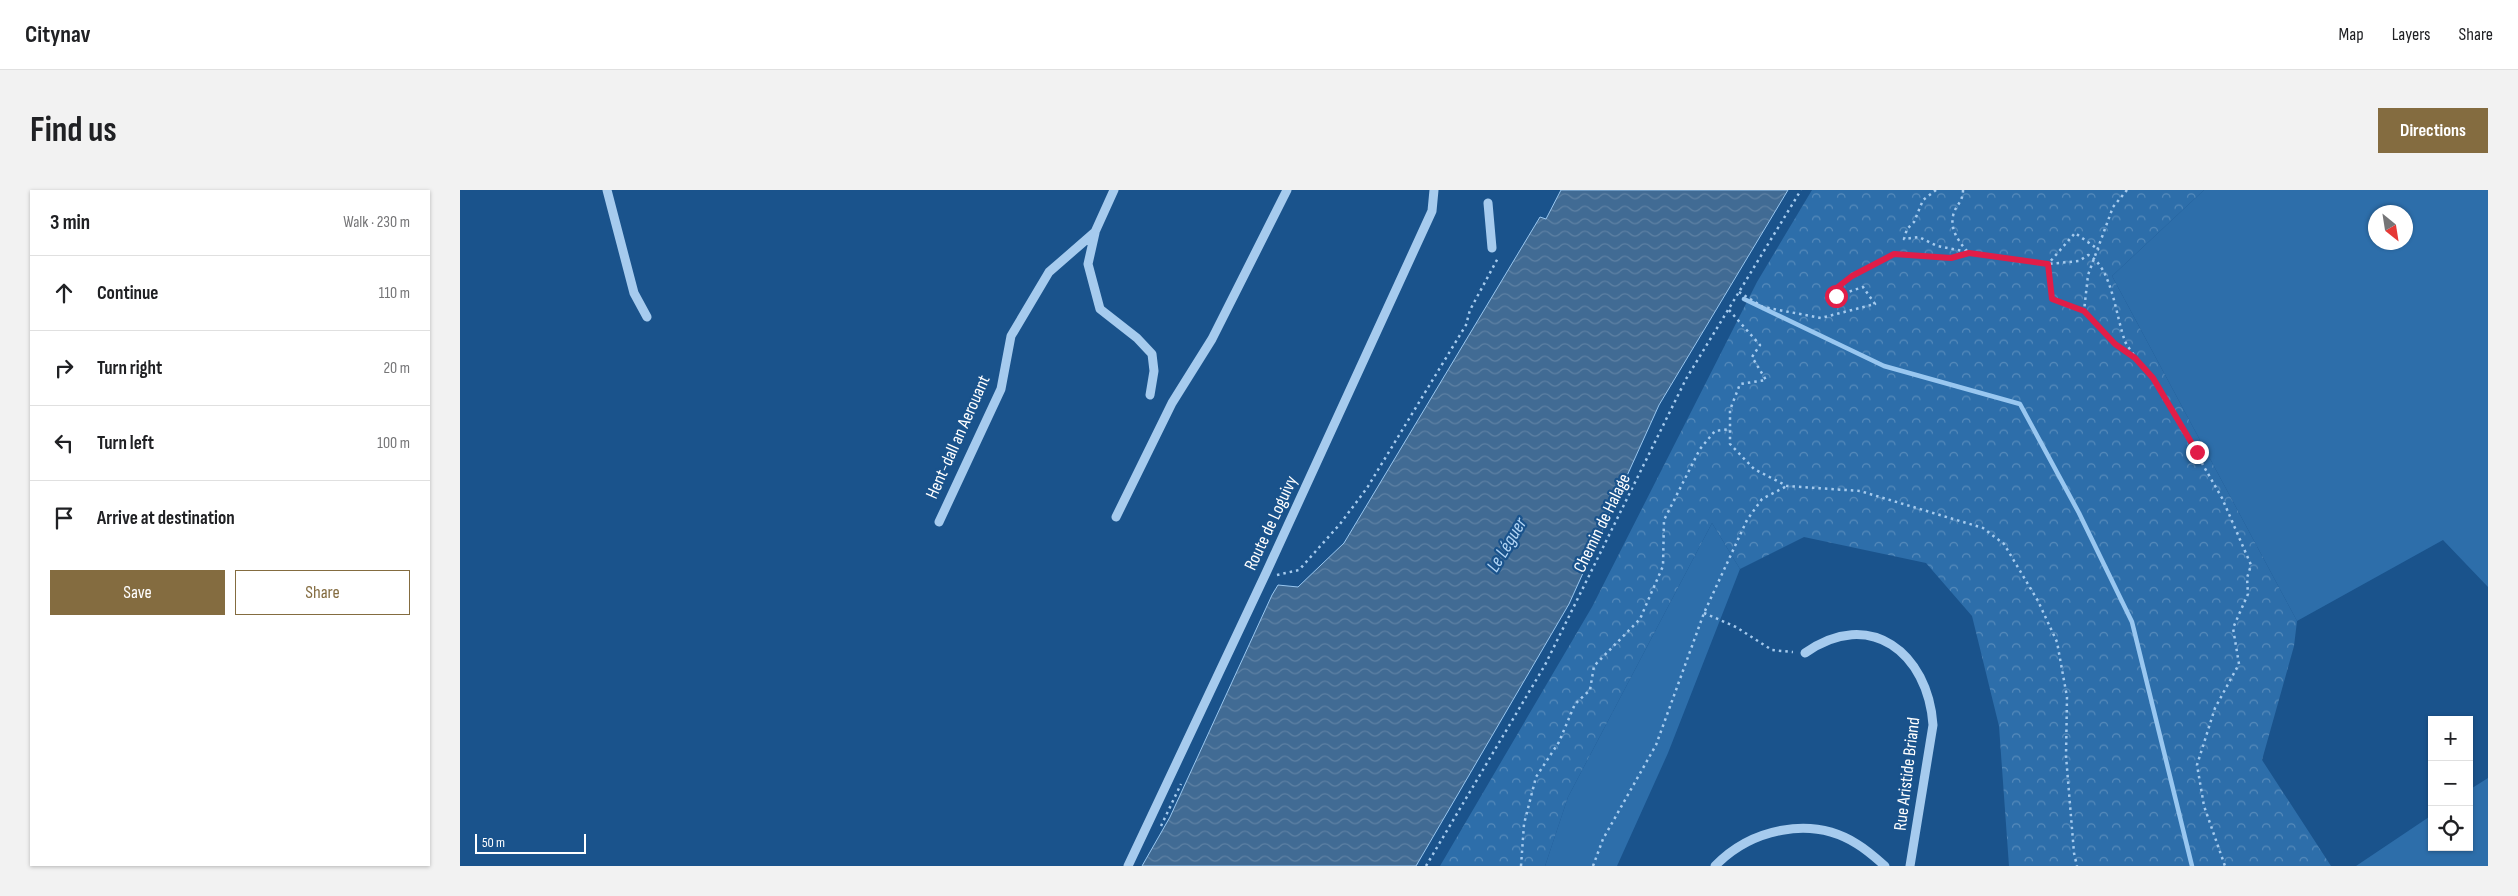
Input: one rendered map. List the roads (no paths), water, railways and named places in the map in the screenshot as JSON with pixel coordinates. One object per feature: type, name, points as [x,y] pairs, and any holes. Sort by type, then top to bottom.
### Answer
[{"type":"street","points":[[607,190],[634,293],[646,317]]},
{"type":"street","name":"Hent-dall an Aerouant","points":[[939,522],[1001,389],[1011,336],[1049,272],[1095,232],[1114,190]]},
{"type":"street","points":[[1116,517],[1172,402],[1212,339],[1287,190]]},
{"type":"street","name":"Route de Loguivy","points":[[1128,866],[1266,574],[1432,211],[1434,190]]},
{"type":"street","points":[[1488,203],[1492,248]]},
{"type":"street","points":[[1095,232],[1088,264],[1100,309],[1137,338],[1152,354],[1154,371],[1150,395]]},
{"type":"street","name":"Rue Aristide Briand","points":[[1804,653],[1820,642],[1836,637],[1866,634],[1881,639],[1896,648],[1920,673],[1932,706],[1933,725],[1910,866]]},
{"type":"street","points":[[1715,866],[1738,846],[1755,837],[1778,830],[1796,829],[1820,831],[1856,843],[1885,866]]},
{"type":"water","name":"Le Léguer","points":[[1561,190],[1788,190],[1659,405],[1569,604],[1416,866],[1142,866],[1170,817],[1278,585],[1298,587],[1344,543],[1540,217],[1546,219]]},
{"type":"waterway","points":[[1744,299],[1884,366],[2020,404],[2079,513],[2132,622],[2192,866]]}]
